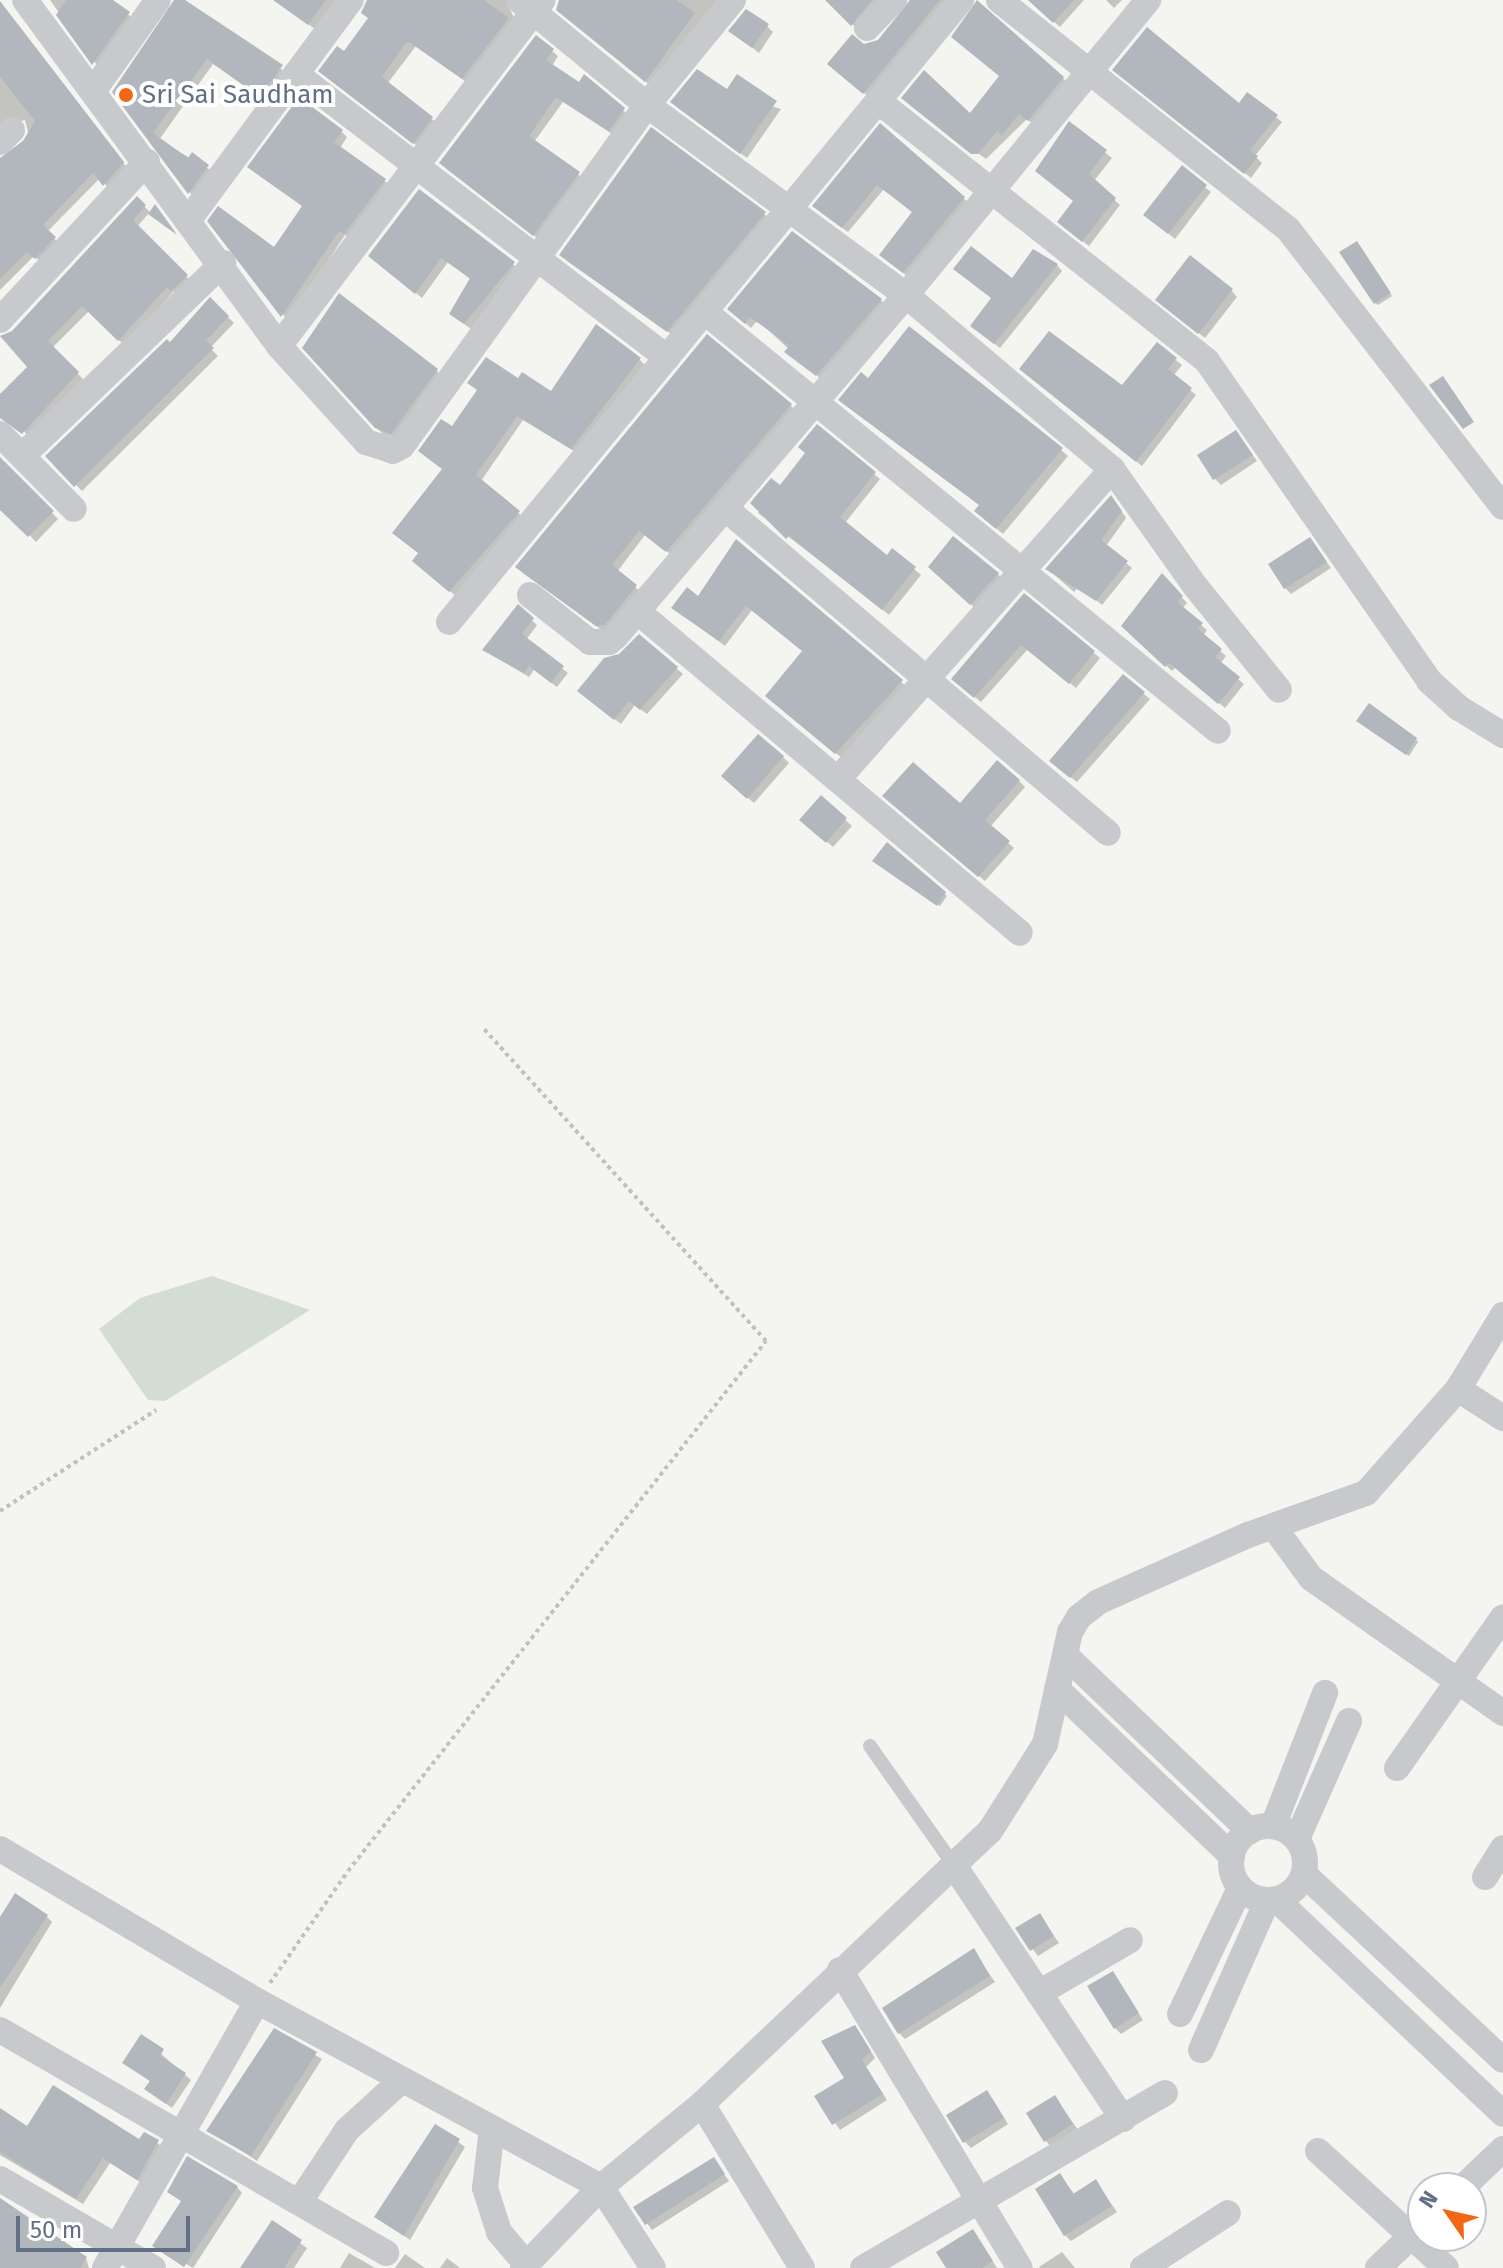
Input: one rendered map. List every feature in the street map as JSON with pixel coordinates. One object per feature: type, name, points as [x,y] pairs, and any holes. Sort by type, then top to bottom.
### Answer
[{"type":"street","points":[[25,0],[190,218],[279,346],[366,442],[393,451],[402,446],[647,105],[733,0]]},
{"type":"street","points":[[94,90],[158,0]]},
{"type":"street","points":[[190,218],[351,0]]},
{"type":"street","points":[[867,28],[894,0]]},
{"type":"street","points":[[449,622],[705,312],[787,206],[961,0]]},
{"type":"street","points":[[999,0],[1288,229],[1503,507]]},
{"type":"street","points":[[530,595],[600,644],[616,636],[906,295],[1148,0]]},
{"type":"street","points":[[279,346],[417,165],[532,4],[647,105],[906,295],[1112,469],[1196,587],[1279,690]]},
{"type":"street","points":[[296,74],[667,358]]},
{"type":"street","points":[[878,101],[1207,361],[1429,681],[1459,708],[1503,735]]},
{"type":"street","points":[[0,320],[147,162]]},
{"type":"street","points":[[22,456],[223,263]]},
{"type":"street","points":[[705,312],[1218,731]]},
{"type":"street","points":[[0,434],[74,509]]},
{"type":"street","points":[[838,779],[1112,469]]},
{"type":"street","points":[[725,508],[1108,833]]},
{"type":"street","points":[[637,611],[1020,933]]},
{"type":"street","points":[[492,2129],[485,2188],[499,2232],[525,2266],[601,2187],[702,2104],[990,1831],[1028,1776],[1045,1744],[1070,1632],[1098,1602],[1273,1526],[1366,1493],[1458,1389],[1503,1315]]},
{"type":"street","points":[[1458,1389],[1503,1418]]},
{"type":"street","points":[[1273,1526],[1311,1578],[1503,1713]]},
{"type":"street","points":[[1397,1768],[1503,1617]]},
{"type":"street","points":[[1066,1656],[1261,1828],[1297,1839],[1304,1850],[1304,1874],[1291,1893],[1272,1900],[1201,2050]]},
{"type":"street","points":[[1057,1689],[1232,1856],[1240,1888],[1180,2014]]},
{"type":"street","points":[[1232,1856],[1261,1828],[1325,1693]]},
{"type":"street","points":[[1297,1839],[1349,1721]]},
{"type":"street","points":[[1485,1877],[1503,1848]]},
{"type":"street","points":[[0,1849],[257,2001],[601,2187],[653,2268]]},
{"type":"street","points":[[955,1867],[1123,2119]]},
{"type":"street","points":[[1304,1874],[1503,2060]]},
{"type":"street","points":[[1240,1888],[1272,1900],[1503,2114]]},
{"type":"street","points":[[1039,1993],[1130,1940]]},
{"type":"street","points":[[840,1970],[982,2199],[1020,2268]]},
{"type":"street","points":[[111,2258],[257,2001]]},
{"type":"street","points":[[0,2030],[386,2253]]},
{"type":"street","points":[[300,2201],[347,2130],[402,2080]]},
{"type":"street","points":[[863,2268],[1165,2093]]},
{"type":"street","points":[[702,2104],[802,2268]]},
{"type":"street","points":[[1479,2172],[1503,2149]]},
{"type":"street","points":[[1318,2151],[1407,2223]]},
{"type":"street","points":[[0,2179],[111,2258],[153,2268]]},
{"type":"street","points":[[1143,2268],[1228,2213]]},
{"type":"street","points":[[1378,2268],[1407,2240]]},
{"type":"street","points":[[1433,2252],[1446,2268]]},
{"type":"lane","points":[[870,1746],[955,1867]]},
{"type":"path","points":[[257,2001],[348,1871],[766,1341],[483,1028]]},
{"type":"path","points":[[0,1511],[156,1410]]},
{"type":"shaded area","points":[[212,1276],[310,1310],[165,1401],[148,1400],[99,1329],[140,1298]]},
{"type":"building","points":[[66,0],[113,0],[130,12],[92,65],[56,15]]},
{"type":"building","points":[[174,0],[185,0],[283,65],[260,97],[207,59],[153,133],[188,158],[192,152],[209,165],[188,194],[112,92]]},
{"type":"building","points":[[273,0],[326,0],[308,25]]},
{"type":"building","points":[[367,0],[484,0],[509,18],[462,79],[409,42],[405,44],[382,77],[433,117],[413,144],[318,71],[337,46],[344,51],[368,18],[361,13]]},
{"type":"building","points":[[559,0],[677,0],[695,13],[645,82],[556,10]]},
{"type":"building","points":[[825,0],[872,0],[851,26]]},
{"type":"building","points":[[910,0],[940,0],[863,94],[827,64],[852,34],[864,44],[878,40]]},
{"type":"building","points":[[977,0],[1064,77],[1028,121],[1019,114],[1002,135],[997,131],[978,154],[971,154],[901,98],[924,70],[970,113],[999,76],[951,37]]},
{"type":"building","points":[[1028,0],[1074,0],[1053,23]]},
{"type":"building","points":[[0,1],[124,162],[103,186],[93,173],[43,225],[56,237],[35,259],[27,252],[0,279],[0,158],[23,141],[35,121],[0,77]]},
{"type":"building","points":[[746,9],[769,24],[752,48],[728,31]]},
{"type":"building","points":[[1147,27],[1239,103],[1247,92],[1278,115],[1250,150],[1258,156],[1244,174],[1112,70]]},
{"type":"building","points":[[536,35],[554,49],[546,60],[579,82],[584,74],[625,108],[609,131],[556,97],[529,136],[580,172],[533,236],[439,163]]},
{"type":"building","points":[[697,69],[727,89],[737,74],[777,101],[740,154],[670,102]]},
{"type":"building","points":[[299,97],[343,130],[334,142],[386,179],[344,234],[339,231],[281,317],[207,221],[218,206],[274,247],[302,206],[247,167]]},
{"type":"building","points":[[1069,121],[1107,150],[1089,174],[1116,198],[1082,242],[1057,222],[1073,201],[1035,171]]},
{"type":"building","points":[[880,123],[965,197],[903,273],[879,255],[912,212],[877,185],[842,228],[812,206]]},
{"type":"building","points":[[651,127],[766,212],[667,332],[559,255]]},
{"type":"building","points":[[1182,165],[1207,185],[1168,234],[1143,215]]},
{"type":"building","points":[[419,189],[515,262],[464,324],[449,314],[470,278],[441,258],[415,294],[368,256]]},
{"type":"building","points":[[137,196],[146,205],[133,220],[188,275],[171,291],[167,287],[118,341],[82,306],[48,341],[79,372],[22,434],[0,418],[0,394],[27,367],[0,336],[12,331]]},
{"type":"building","points":[[155,204],[177,235],[148,214]]},
{"type":"building","points":[[792,231],[882,299],[816,376],[784,352],[789,346],[756,321],[749,317],[745,324],[727,309]]},
{"type":"building","points":[[1357,241],[1391,293],[1374,304],[1339,252]]},
{"type":"building","points":[[971,246],[1012,278],[1033,249],[1058,264],[994,344],[970,326],[991,298],[953,269]]},
{"type":"building","points":[[1190,255],[1233,289],[1198,334],[1155,300]]},
{"type":"building","points":[[339,293],[438,369],[391,434],[375,428],[302,348]]},
{"type":"building","points":[[210,297],[229,316],[206,341],[214,348],[74,487],[45,456],[167,339],[170,342]]},
{"type":"building","points":[[596,324],[641,358],[571,449],[517,416],[476,475],[520,511],[449,592],[412,561],[418,553],[392,533],[442,469],[418,451],[441,419],[452,426],[477,390],[467,383],[486,357],[518,378],[522,372],[551,391]]},
{"type":"building","points":[[909,326],[1063,448],[996,529],[974,511],[979,505],[838,400],[861,372],[868,378]]},
{"type":"building","points":[[1049,331],[1122,385],[1157,342],[1177,358],[1168,369],[1192,388],[1136,462],[1019,369]]},
{"type":"building","points":[[707,334],[792,404],[666,552],[639,531],[612,565],[637,585],[605,625],[596,626],[515,567]]},
{"type":"building","points":[[1443,376],[1474,422],[1463,429],[1429,385]]},
{"type":"building","points":[[817,424],[876,472],[840,517],[887,555],[892,548],[916,567],[882,610],[789,536],[786,539],[750,503],[771,478],[780,485],[805,453],[798,447]]},
{"type":"building","points":[[1236,430],[1253,455],[1213,480],[1197,455]]},
{"type":"building","points":[[0,457],[54,511],[28,537],[0,510]]},
{"type":"building","points":[[1111,495],[1122,511],[1101,540],[1128,561],[1096,601],[1045,569]]},
{"type":"building","points":[[953,536],[999,573],[970,605],[928,567]]},
{"type":"building","points":[[1310,537],[1327,562],[1284,589],[1268,564]]},
{"type":"building","points":[[736,539],[903,680],[835,754],[765,696],[802,651],[746,606],[719,641],[671,608],[687,587],[698,596]]},
{"type":"building","points":[[1162,573],[1183,596],[1177,602],[1203,623],[1198,629],[1222,649],[1215,657],[1240,677],[1218,704],[1169,663],[1165,667],[1121,626]]},
{"type":"building","points":[[1024,593],[1095,651],[1069,684],[1021,645],[974,698],[951,679]]},
{"type":"building","points":[[518,604],[534,618],[522,634],[564,666],[551,683],[529,666],[524,673],[482,650]]},
{"type":"building","points":[[639,634],[678,667],[640,710],[629,701],[614,720],[577,691],[604,658],[619,654]]},
{"type":"building","points":[[1123,674],[1145,692],[1070,778],[1049,761]]},
{"type":"building","points":[[1369,703],[1417,738],[1406,755],[1356,721]]},
{"type":"building","points":[[758,734],[784,756],[747,799],[721,776]]},
{"type":"building","points":[[997,760],[1020,780],[985,820],[1010,841],[978,877],[882,796],[913,762],[960,803]]},
{"type":"building","points":[[821,795],[847,818],[826,843],[799,820]]},
{"type":"building","points":[[887,842],[946,892],[937,906],[872,861]]},
{"type":"building","points":[[15,1893],[48,1915],[0,1988],[0,1917]]},
{"type":"building","points":[[1040,1913],[1054,1936],[1030,1951],[1015,1928]]},
{"type":"building","points":[[974,1948],[990,1976],[898,2034],[882,2008]]},
{"type":"building","points":[[1113,1971],[1139,2013],[1114,2029],[1087,1986]]},
{"type":"building","points":[[855,2025],[871,2051],[862,2060],[883,2094],[832,2125],[814,2096],[844,2078],[821,2041]]},
{"type":"building","points":[[274,2028],[317,2052],[251,2156],[206,2131]]},
{"type":"building","points":[[141,2034],[164,2049],[160,2056],[186,2073],[166,2104],[144,2089],[150,2081],[122,2063]]},
{"type":"building","points":[[53,2085],[139,2139],[144,2132],[159,2140],[137,2180],[103,2158],[76,2199],[0,2152],[0,2108],[27,2126]]},
{"type":"building","points":[[987,2090],[1004,2118],[963,2143],[946,2115]]},
{"type":"building","points":[[1055,2095],[1073,2124],[1044,2142],[1026,2113]]},
{"type":"building","points":[[435,2124],[460,2139],[404,2236],[374,2217]]},
{"type":"building","points":[[187,2156],[238,2186],[184,2267],[152,2246],[181,2201],[167,2192]]},
{"type":"building","points":[[714,2157],[725,2174],[645,2225],[633,2207]]},
{"type":"building","points":[[1060,2173],[1073,2194],[1096,2179],[1112,2206],[1064,2236],[1035,2189]]},
{"type":"building","points":[[0,2198],[87,2257],[80,2268],[0,2268]]},
{"type":"building","points":[[272,2220],[302,2240],[284,2268],[240,2268]]},
{"type":"building","points":[[973,2229],[993,2261],[982,2268],[946,2268],[936,2252]]},
{"type":"place","name":"Sri Sai Saudham","points":[[126,95]]}]
